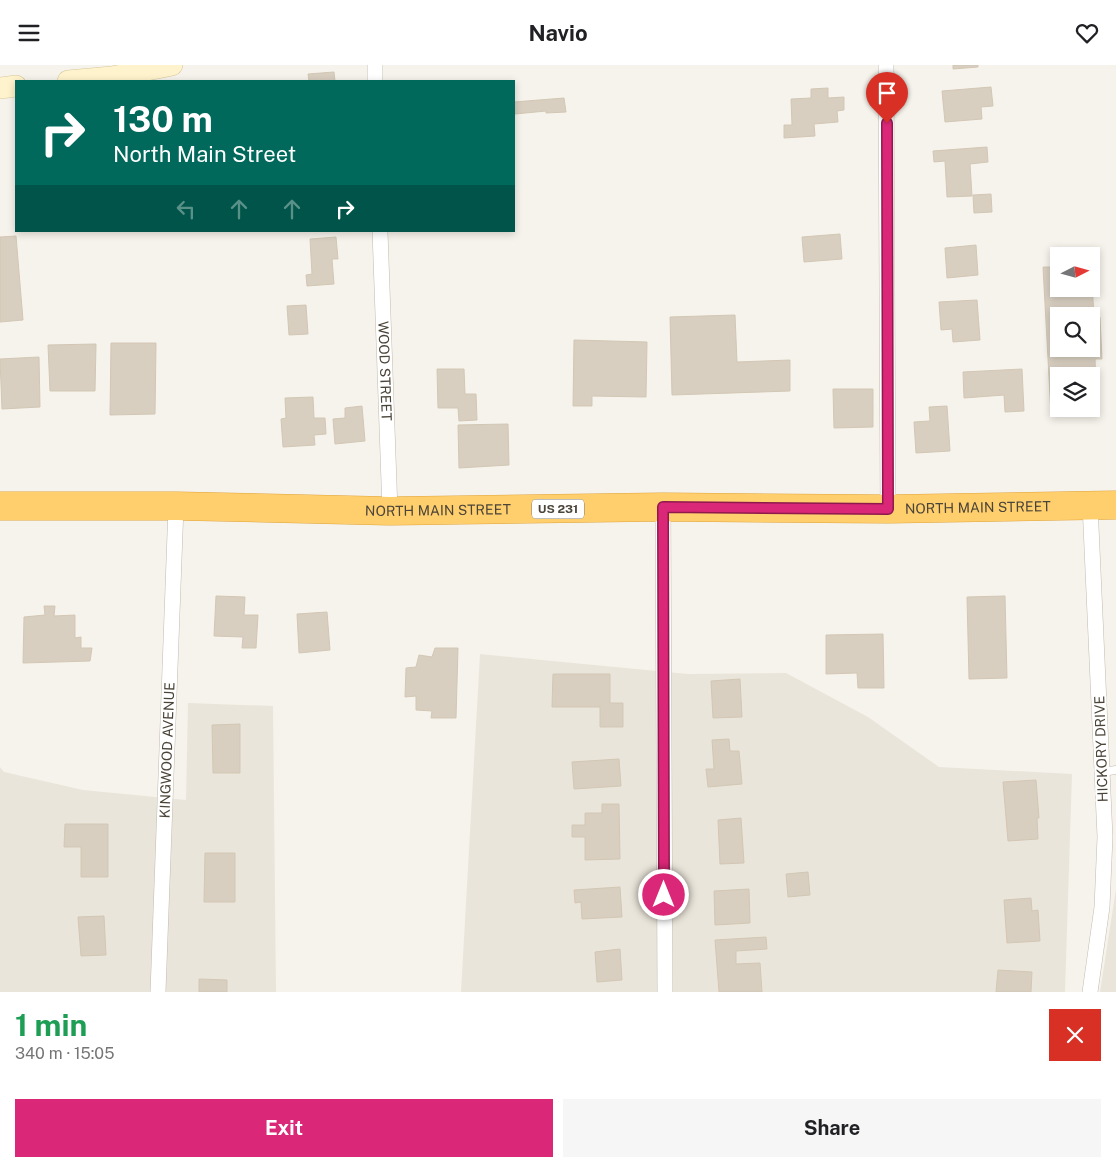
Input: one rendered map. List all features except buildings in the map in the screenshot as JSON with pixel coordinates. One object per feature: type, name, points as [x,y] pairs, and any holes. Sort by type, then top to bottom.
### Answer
[{"type":"highway","name":"NORTH MAIN STREET","points":[[0,505],[390,511],[663,507],[888,509],[1103,504]]},
{"type":"street","points":[[79,80],[112,77],[172,65]]},
{"type":"street","points":[[374,65],[375,80]]},
{"type":"street","points":[[886,65],[888,509]]},
{"type":"street","points":[[0,88],[15,86]]},
{"type":"street","name":"WOOD STREET","points":[[380,232],[390,511]]},
{"type":"street","name":"HICKORY DRIVE","points":[[1090,992],[1102,907],[1109,771],[1103,504]]},
{"type":"street","name":"KINGWOOD AVENUE","points":[[158,992],[176,507]]},
{"type":"street","points":[[663,507],[665,992]]},
{"type":"shaded area","points":[[480,654],[688,674],[786,673],[868,717],[939,767],[1072,774],[1065,992],[461,992]]},
{"type":"shaded area","points":[[188,703],[273,706],[276,992],[0,992],[0,767],[4,772],[83,790],[186,800]]},
{"type":"shaded area","points":[[1116,889],[1116,992],[1100,992]]},
{"type":"route","points":[[664,895],[663,507],[888,509],[887,123]]}]
